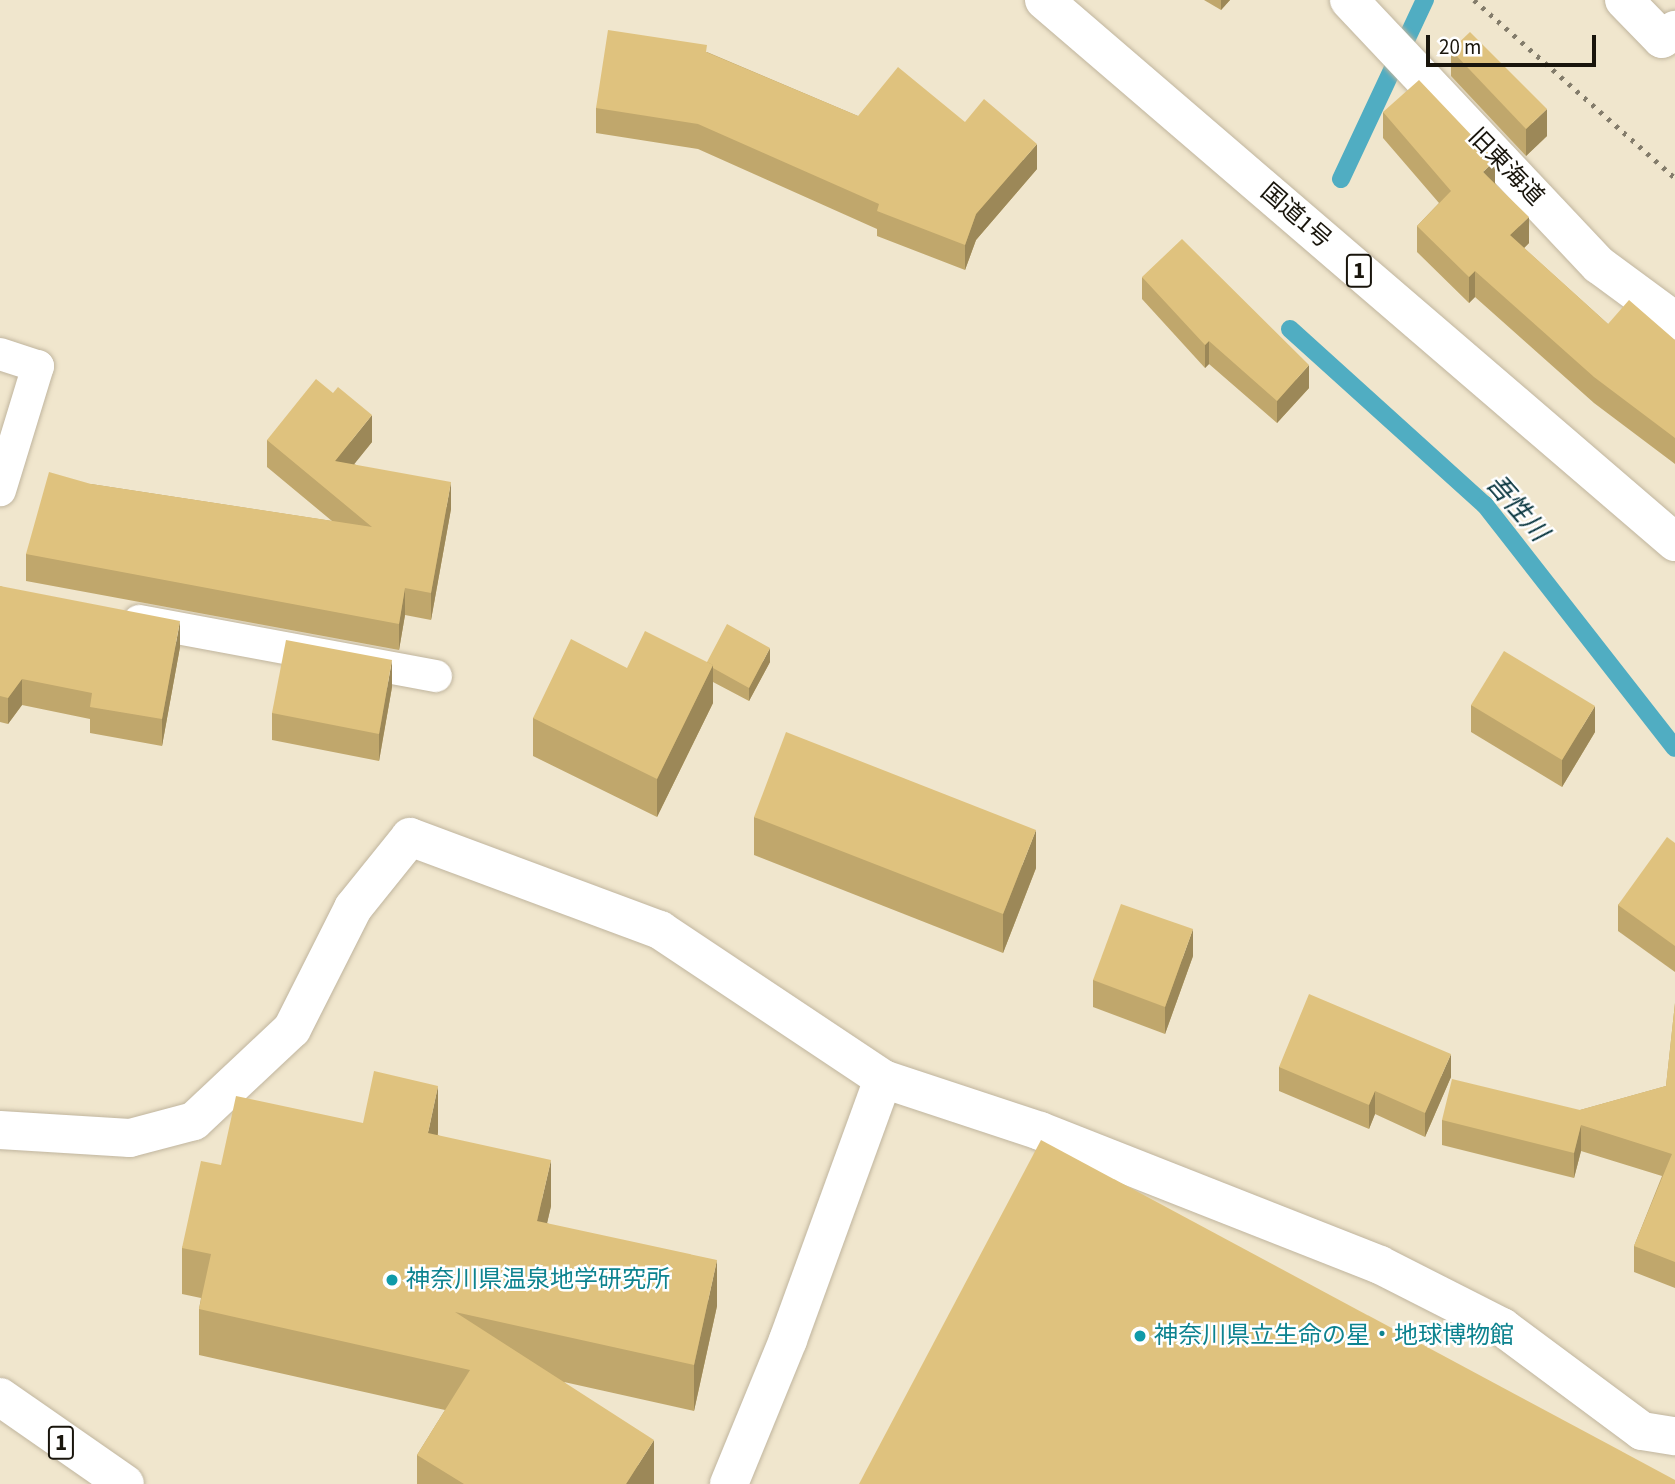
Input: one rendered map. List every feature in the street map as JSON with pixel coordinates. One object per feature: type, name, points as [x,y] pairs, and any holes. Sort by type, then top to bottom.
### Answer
[{"type":"main road","name":"国道1号","points":[[1044,0],[1675,542]]},
{"type":"main road","name":"旧東海道","points":[[1349,0],[1599,265],[1675,321]]},
{"type":"main road","points":[[1624,0],[1662,39],[1675,30]]},
{"type":"main road","points":[[0,1130],[130,1138],[194,1121],[292,1029],[353,908],[410,837],[660,930],[883,1079],[1040,1131],[1380,1265],[1502,1327],[1642,1431],[1675,1436]]},
{"type":"main road","points":[[729,1484],[788,1340],[883,1079]]},
{"type":"main road","name":"1","points":[[0,1397],[125,1484]]},
{"type":"lane","points":[[0,354],[38,366],[0,490]]},
{"type":"lane","points":[[109,615],[436,676]]},
{"type":"building","points":[[608,30],[707,45],[706,52],[858,116],[898,67],[965,122],[984,99],[1037,144],[976,214],[965,245],[877,211],[879,204],[698,124],[596,108]]},
{"type":"building","points":[[1470,32],[1547,109],[1526,129],[1451,50]]},
{"type":"building","points":[[1419,80],[1495,160],[1483,172],[1529,217],[1510,235],[1608,324],[1629,300],[1675,340],[1675,438],[1594,377],[1475,271],[1469,277],[1417,226],[1451,191],[1383,112]]},
{"type":"building","points":[[1182,239],[1309,365],[1277,401],[1209,341],[1205,345],[1142,277]]},
{"type":"building","points":[[316,379],[333,393],[338,387],[372,415],[335,461],[451,482],[431,593],[405,588],[399,624],[26,554],[49,472],[91,484],[372,527],[267,440]]},
{"type":"building","points":[[0,586],[180,621],[162,719],[90,707],[92,693],[22,679],[8,698],[0,696]]},
{"type":"building","points":[[727,624],[770,648],[749,688],[707,662]]},
{"type":"building","points":[[645,631],[713,665],[657,779],[533,718],[571,639],[627,668]]},
{"type":"building","points":[[286,640],[392,660],[379,734],[272,713]]},
{"type":"building","points":[[1504,651],[1595,706],[1562,760],[1471,705]]},
{"type":"building","points":[[786,732],[1036,830],[1003,914],[754,817]]},
{"type":"building","points":[[1667,837],[1675,843],[1675,946],[1618,905]]},
{"type":"building","points":[[1121,904],[1193,929],[1165,1007],[1093,980]]},
{"type":"building","points":[[1309,994],[1451,1054],[1425,1113],[1375,1091],[1369,1105],[1279,1067]]},
{"type":"building","points":[[1675,1003],[1675,1262],[1634,1246],[1672,1154],[1581,1125],[1574,1153],[1442,1120],[1452,1079],[1580,1110],[1666,1086]]},
{"type":"building","name":"神奈川県温泉地学研究所","points":[[374,1071],[438,1086],[428,1133],[551,1160],[537,1221],[717,1260],[694,1365],[455,1312],[654,1440],[626,1484],[464,1484],[417,1455],[470,1370],[199,1309],[211,1254],[182,1248],[201,1161],[221,1165],[236,1096],[363,1123]]},
{"type":"building","name":"神奈川県立生命の星・地球博物館","points":[[1041,1140],[1675,1480],[1675,1484],[859,1484]]},
{"type":"waterway","name":"吾性川","points":[[1341,179],[1425,0]]},
{"type":"waterway","name":"吾性川","points":[[1290,329],[1485,505],[1675,748]]},
{"type":"railway","points":[[1474,0],[1675,178]]},
{"type":"place","name":"神奈川県温泉地学研究所","points":[[392,1280]]},
{"type":"place","name":"神奈川県立生命の星・地球博物館","points":[[1140,1336]]}]
